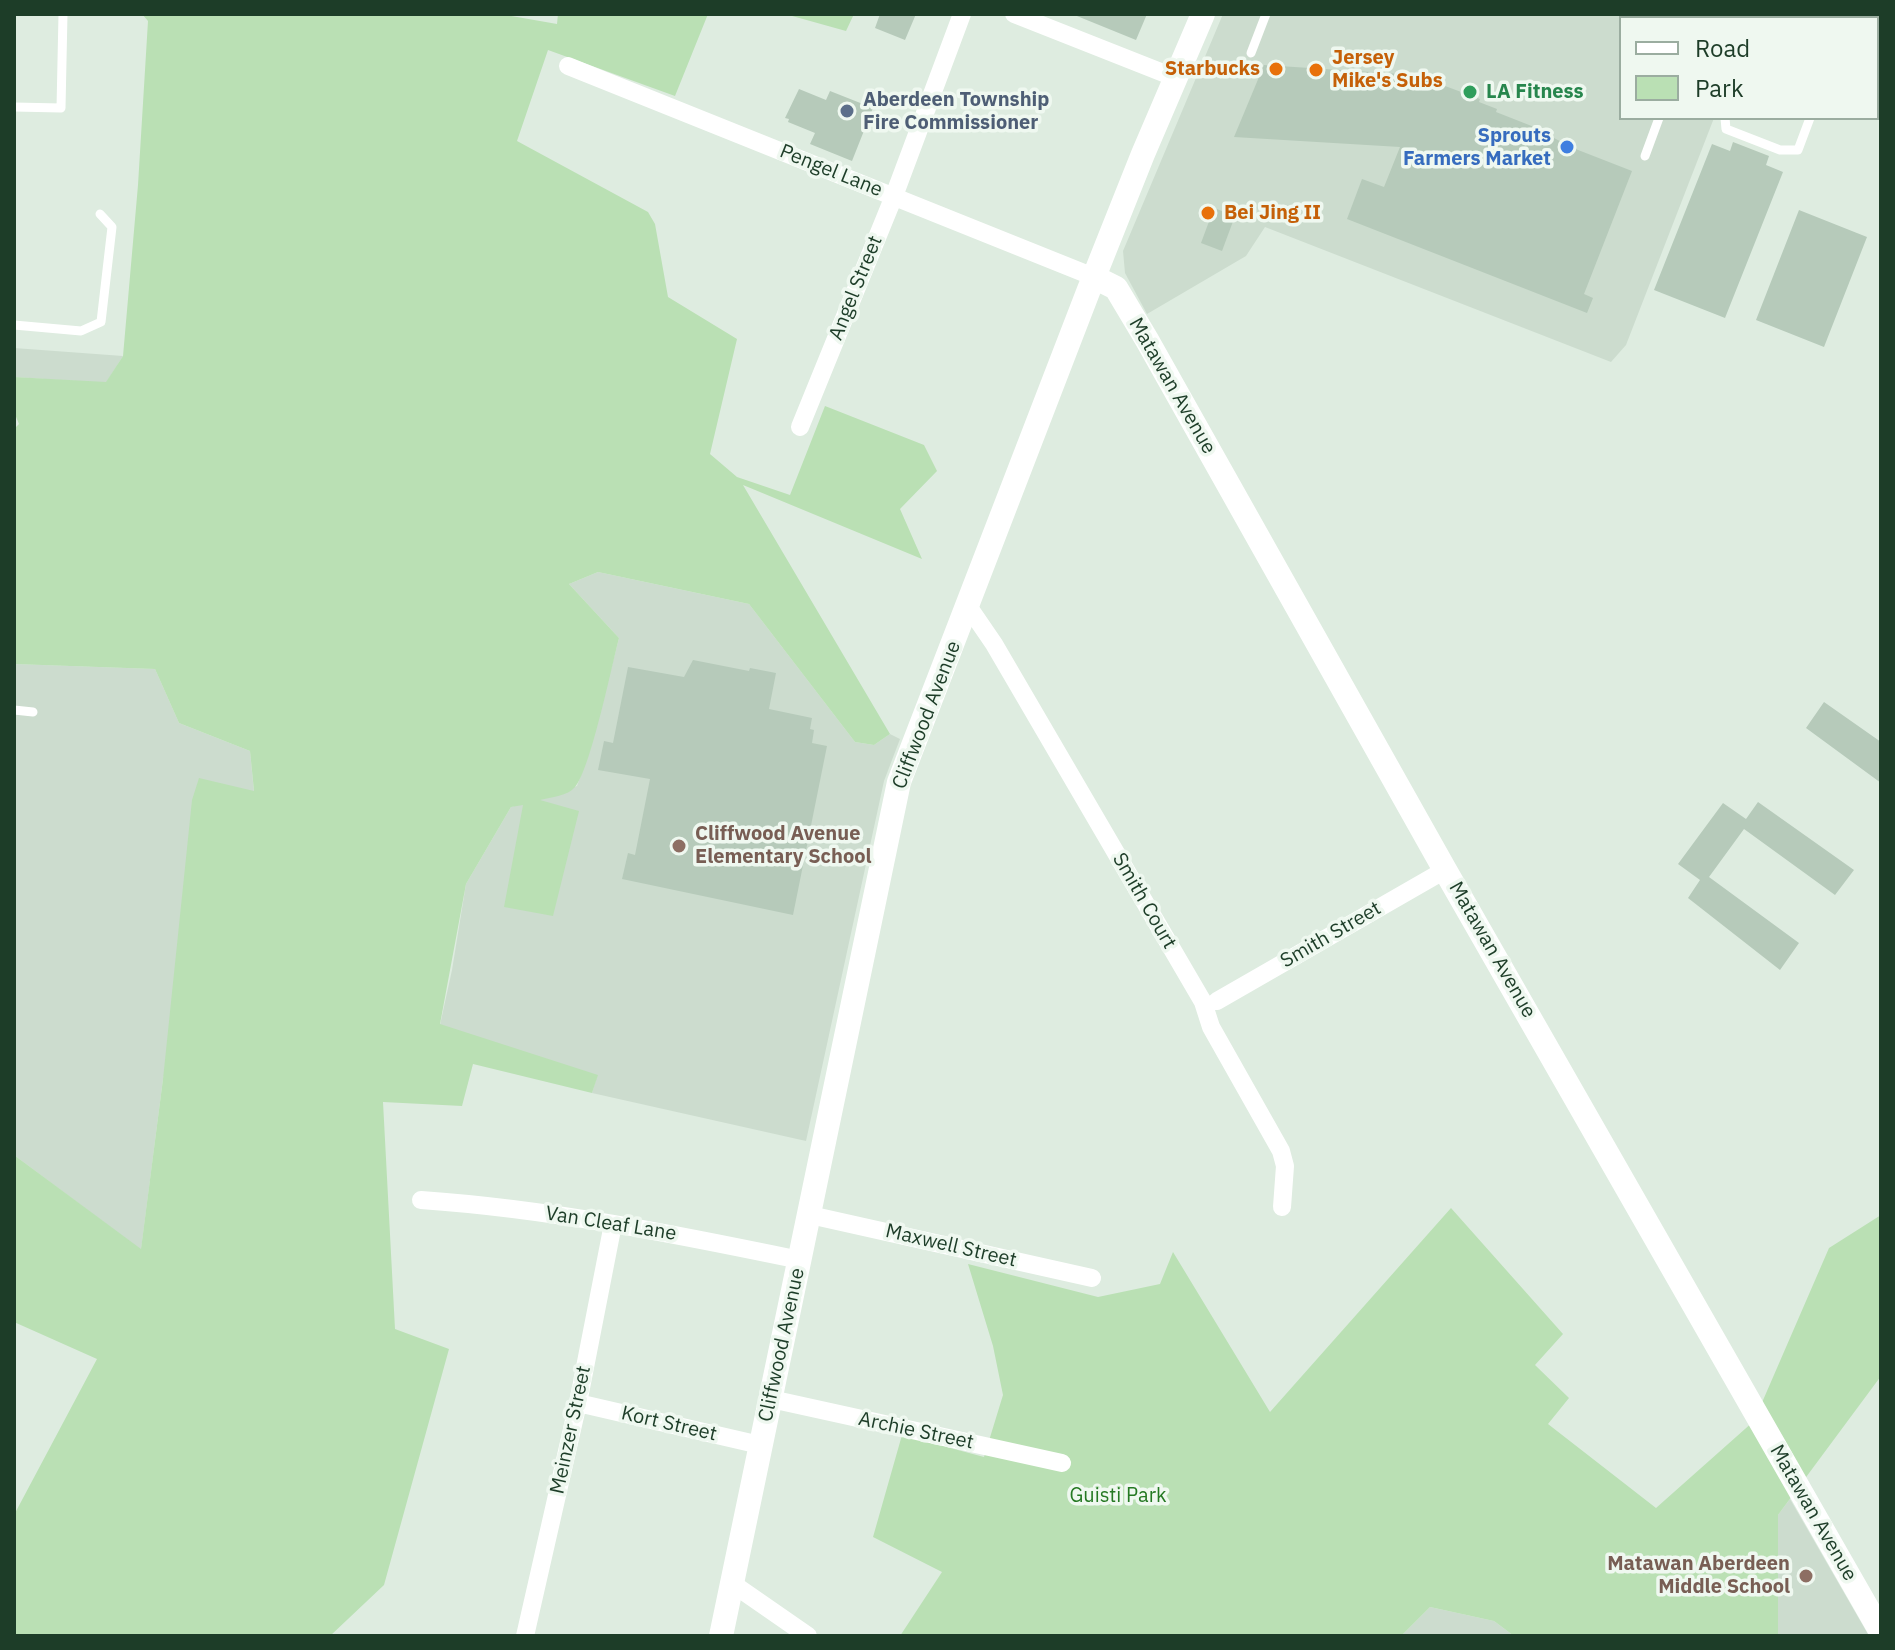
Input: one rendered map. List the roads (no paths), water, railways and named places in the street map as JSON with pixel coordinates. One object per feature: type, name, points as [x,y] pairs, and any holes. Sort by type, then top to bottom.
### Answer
[{"type":"main road","name":"Cliffwood Avenue","points":[[721,1636],[899,782],[1094,277],[1203,14]]},
{"type":"main road","name":"Matawan Avenue","points":[[1094,277],[1116,288],[1147,340],[1445,870],[1881,1632]]},
{"type":"street","name":"Angel Street","points":[[800,427],[894,196],[962,14]]},
{"type":"street","points":[[1014,14],[1176,78]]},
{"type":"street","name":"Pengel Lane","points":[[568,66],[1094,277]]},
{"type":"street","name":"Smith Court","points":[[968,606],[1203,1002],[1211,1027],[1281,1151],[1285,1166],[1282,1207]]},
{"type":"street","name":"Smith Street","points":[[1217,1001],[1445,870]]},
{"type":"street","name":"Van Cleaf Lane","points":[[421,1200],[504,1206],[700,1238],[800,1260]]},
{"type":"street","name":"Maxwell Street","points":[[810,1215],[1092,1278]]},
{"type":"street","name":"Meinzer Street","points":[[525,1636],[578,1403],[613,1224]]},
{"type":"street","name":"Archie Street","points":[[771,1399],[1062,1463]]},
{"type":"street","name":"Kort Street","points":[[578,1403],[760,1445]]},
{"type":"street","points":[[733,1584],[808,1636]]},
{"type":"lane","points":[[14,107],[61,108],[63,14]]},
{"type":"lane","points":[[1251,53],[1266,14]]},
{"type":"lane","points":[[1645,156],[1658,120]]},
{"type":"lane","points":[[1725,120],[1726,129],[1780,150],[1798,150],[1809,120]]},
{"type":"lane","points":[[14,325],[81,331],[101,322],[112,227],[100,214]]},
{"type":"lane","points":[[14,710],[33,712]]},
{"type":"place","name":"Starbucks","points":[[1276,69]]},
{"type":"place","name":"Jersey Mike's Subs","points":[[1316,70]]},
{"type":"place","name":"LA Fitness","points":[[1470,92]]},
{"type":"place","name":"Aberdeen Township Fire Commissioner","points":[[847,111]]},
{"type":"place","name":"Sprouts Farmers Market","points":[[1567,147]]},
{"type":"place","name":"Bei Jing II","points":[[1208,213]]},
{"type":"place","name":"Cliffwood Avenue Elementary School","points":[[679,846]]},
{"type":"place","name":"Matawan Aberdeen Middle School","points":[[1806,1576]]},
{"type":"park label","name":"Guisti Park","points":[[1118,1496]]}]
